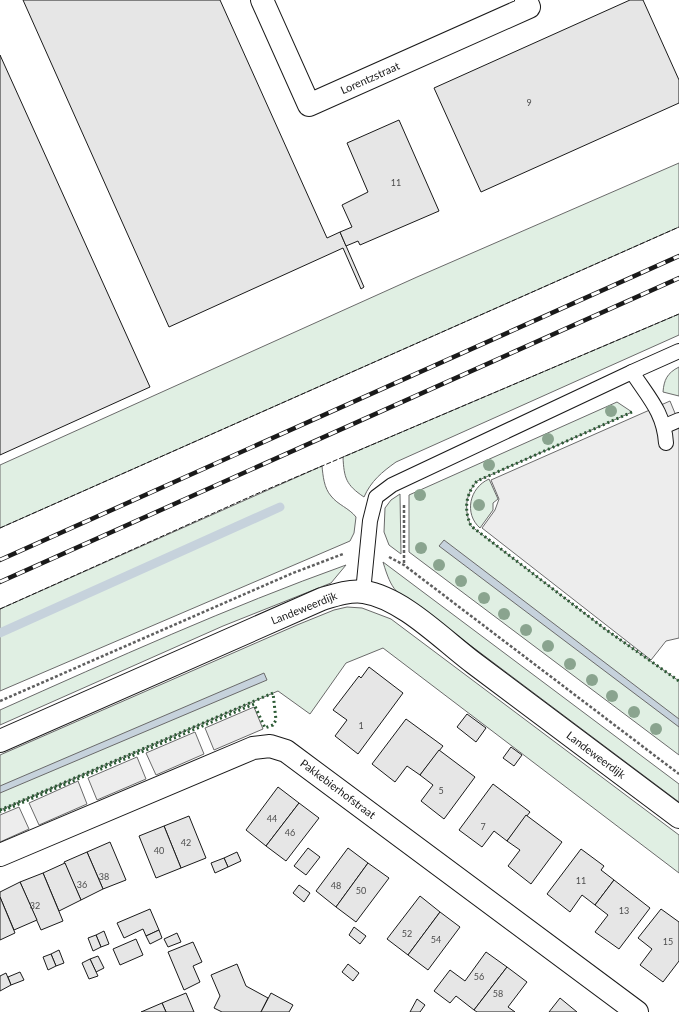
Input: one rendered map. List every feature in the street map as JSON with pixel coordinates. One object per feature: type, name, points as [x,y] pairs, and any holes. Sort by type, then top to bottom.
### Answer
[{"type":"street","name":"Lorentzstraat","points":[[262,0],[309,105],[529,7],[526,0]]},
{"type":"street","name":"Landeweerdijk","points":[[0,741],[322,599],[343,593],[363,592],[387,600],[404,609],[468,659],[679,817]]},
{"type":"street","name":"Pakkebierhofstraat","points":[[0,855],[253,748],[270,746],[286,751],[637,1012]]},
{"type":"lane","points":[[363,592],[370,521],[376,497],[392,485],[404,479],[679,351]]},
{"type":"lane","points":[[632,372],[657,409],[665,426],[666,443]]},
{"type":"lane","points":[[665,426],[679,420]]},
{"type":"path","points":[[404,479],[404,565]]},
{"type":"path","points":[[0,701],[330,558],[350,552],[368,551],[384,554],[404,565],[679,774]]},
{"type":"green space","points":[[679,163],[679,227],[0,528],[0,465],[417,277]]},
{"type":"green space","points":[[679,314],[679,335],[396,462],[377,477],[364,497],[353,489],[345,476],[343,457]]},
{"type":"green space","points":[[679,367],[679,396],[663,392],[667,377]]},
{"type":"green space","points":[[617,402],[632,412],[477,481],[468,497],[467,514],[471,526],[605,629],[679,681],[679,755],[409,552],[409,495]]},
{"type":"green space","points":[[322,466],[324,482],[329,493],[356,517],[354,533],[350,541],[0,691],[0,609]]},
{"type":"green space","points":[[489,479],[498,499],[493,503],[493,510],[480,528],[472,516],[471,502],[477,488]]},
{"type":"green space","points":[[400,494],[401,554],[389,545],[384,532],[385,508],[391,500]]},
{"type":"green space","points":[[383,562],[679,784],[679,802],[396,591],[389,580]]},
{"type":"green space","points":[[346,565],[331,583],[223,626],[0,725],[0,710],[215,616]]},
{"type":"green space","points":[[347,607],[362,608],[391,619],[679,835],[679,873],[383,648],[346,663],[310,714],[278,691],[0,810],[0,755],[297,625],[334,610]]},
{"type":"shaded area","points":[[670,401],[679,423],[679,638],[666,641],[651,660],[482,528],[495,510],[499,499],[491,480]]},
{"type":"shaded area","points":[[444,540],[679,719],[679,727],[439,546]]},
{"type":"shaded area","points":[[264,673],[267,680],[0,793],[0,786]]},
{"type":"shaded area","points":[[254,707],[263,729],[214,750],[205,728]]},
{"type":"shaded area","points":[[195,732],[204,754],[156,775],[146,753]]},
{"type":"shaded area","points":[[137,757],[146,779],[97,800],[88,778]]},
{"type":"shaded area","points":[[78,781],[87,804],[39,825],[29,803]]},
{"type":"shaded area","points":[[19,807],[29,829],[0,842],[0,815]]},
{"type":"building","points":[[23,0],[220,0],[327,238],[340,232],[364,287],[361,289],[343,248],[169,327]]},
{"type":"building","points":[[630,0],[643,0],[679,80],[679,103],[481,192],[434,88]]},
{"type":"building","points":[[0,55],[150,387],[0,455]]},
{"type":"building","points":[[399,120],[439,211],[360,245],[358,241],[346,246],[340,232],[352,227],[342,205],[368,192],[347,143]]},
{"type":"building","points":[[369,667],[403,693],[358,754],[335,736],[347,720],[333,710],[359,676],[361,678]]},
{"type":"building","points":[[467,714],[486,728],[476,742],[457,727]]},
{"type":"building","points":[[406,719],[443,746],[420,775],[407,766],[395,782],[372,764]]},
{"type":"building","points":[[511,747],[522,755],[514,766],[503,758]]},
{"type":"building","points":[[439,750],[475,777],[444,819],[421,801],[433,785],[420,775]]},
{"type":"building","points":[[493,784],[530,812],[507,841],[494,831],[482,847],[459,830]]},
{"type":"building","points":[[278,787],[299,803],[266,846],[246,830]]},
{"type":"building","points":[[299,803],[319,818],[286,861],[266,846]]},
{"type":"building","points":[[526,815],[562,842],[531,884],[508,866],[520,850],[507,841]]},
{"type":"building","points":[[189,816],[206,858],[181,868],[164,826]]},
{"type":"building","points":[[164,826],[181,868],[156,878],[139,836]]},
{"type":"building","points":[[110,842],[126,880],[103,889],[87,852]]},
{"type":"building","points":[[308,848],[320,857],[306,875],[294,866]]},
{"type":"building","points":[[348,848],[368,863],[336,907],[316,891]]},
{"type":"building","points":[[581,849],[604,866],[601,870],[614,880],[595,905],[582,895],[570,912],[547,894]]},
{"type":"building","points":[[87,852],[103,889],[81,900],[64,862]]},
{"type":"building","points":[[237,852],[241,861],[228,867],[224,858]]},
{"type":"building","points":[[224,858],[228,867],[215,873],[211,863]]},
{"type":"building","points":[[65,863],[81,900],[59,911],[43,873]]},
{"type":"building","points":[[368,863],[389,878],[356,922],[336,907]]},
{"type":"building","points":[[43,873],[63,921],[41,930],[20,882]]},
{"type":"building","points":[[614,880],[650,908],[619,949],[595,932],[608,915],[595,905]]},
{"type":"building","points":[[20,882],[37,920],[14,930],[0,897],[0,892]]},
{"type":"building","points":[[299,885],[310,893],[304,902],[293,893]]},
{"type":"building","points":[[420,896],[440,912],[408,955],[387,939]]},
{"type":"building","points":[[0,897],[15,933],[0,940]]},
{"type":"building","points":[[150,909],[159,930],[146,936],[143,929],[124,938],[117,923]]},
{"type":"building","points":[[661,909],[679,922],[679,961],[663,982],[640,965],[652,949],[638,938]]},
{"type":"building","points":[[440,912],[460,927],[428,970],[408,955]]},
{"type":"building","points":[[354,927],[366,936],[360,944],[349,935]]},
{"type":"building","points":[[159,930],[162,938],[150,944],[146,936]]},
{"type":"building","points":[[104,931],[109,944],[101,947],[96,935]]},
{"type":"building","points":[[177,933],[181,942],[168,947],[164,939]]},
{"type":"building","points":[[96,935],[101,947],[93,951],[88,938]]},
{"type":"building","points":[[136,939],[143,955],[120,965],[113,949]]},
{"type":"building","points":[[193,942],[202,962],[193,966],[200,982],[184,990],[168,952]]},
{"type":"building","points":[[59,950],[64,963],[56,966],[51,954]]},
{"type":"building","points":[[486,952],[507,967],[474,1010],[456,996],[450,1003],[434,991],[450,970],[465,981]]},
{"type":"building","points":[[51,954],[56,966],[48,970],[43,957]]},
{"type":"building","points":[[98,956],[104,968],[96,972],[90,959]]},
{"type":"building","points":[[90,959],[98,976],[89,979],[82,963]]},
{"type":"building","points":[[237,964],[246,986],[268,998],[261,1012],[222,1012],[214,1008],[220,996],[211,975]]},
{"type":"building","points":[[348,964],[359,973],[353,981],[342,972]]},
{"type":"building","points":[[507,967],[527,982],[508,1007],[515,1012],[477,1012],[474,1010]]},
{"type":"building","points":[[20,972],[24,980],[11,985],[8,977]]},
{"type":"building","points":[[6,973],[11,985],[0,991],[0,976]]},
{"type":"building","points":[[186,993],[194,1012],[166,1012],[162,1003]]},
{"type":"building","points":[[271,993],[293,1005],[289,1012],[261,1012]]},
{"type":"building","points":[[560,998],[577,1012],[549,1012]]},
{"type":"building","points":[[417,999],[425,1005],[420,1012],[410,1012]]},
{"type":"building","points":[[162,1003],[166,1012],[141,1012]]},
{"type":"waterway","points":[[0,633],[280,507]]},
{"type":"railway","points":[[0,560],[679,256]]},
{"type":"railway","points":[[0,582],[679,278]]},
{"type":"hedge","points":[[632,412],[477,481],[468,497],[467,514],[471,526],[605,629],[679,681]]},
{"type":"hedge","points":[[0,810],[273,693],[276,720],[273,725],[265,728],[254,704],[0,812]]},
{"type":"fence","points":[[0,528],[679,227]]},
{"type":"fence","points":[[0,609],[254,495],[679,314]]}]
